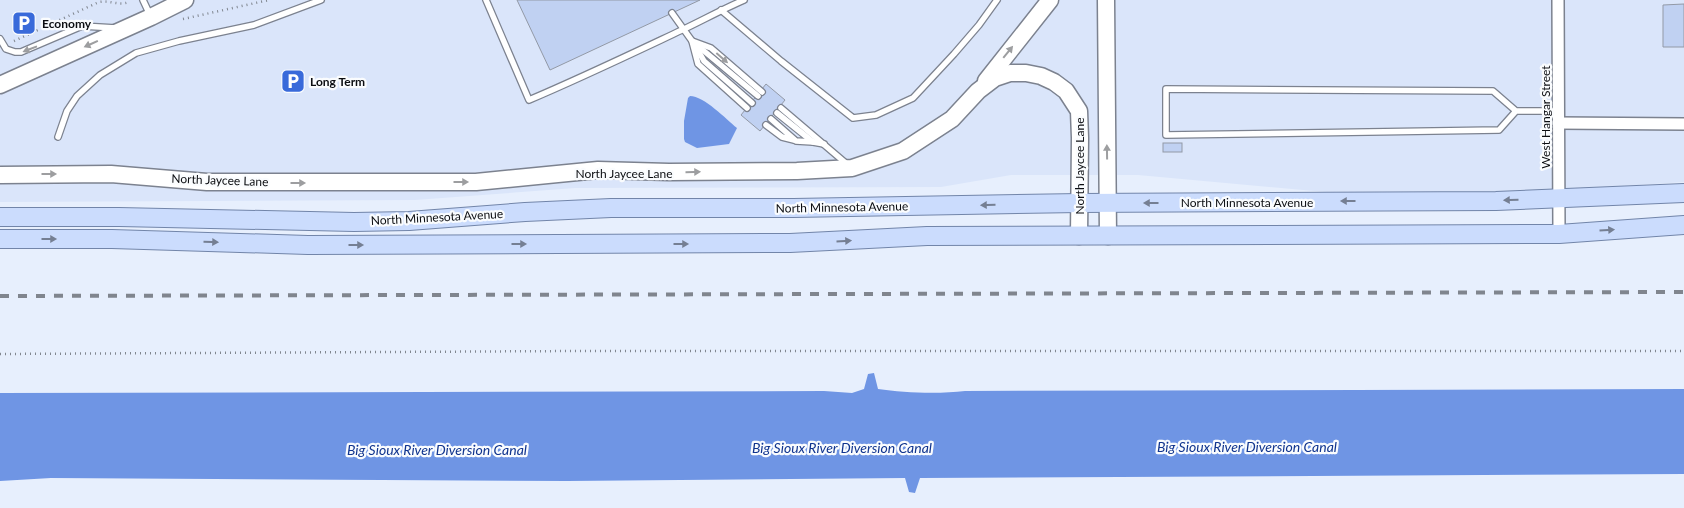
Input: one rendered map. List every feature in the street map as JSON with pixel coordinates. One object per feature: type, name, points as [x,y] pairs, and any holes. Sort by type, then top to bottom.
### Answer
[{"type":"main road","points":[[0,85],[185,0]]},
{"type":"main road","points":[[978,91],[1050,0]]},
{"type":"main road","points":[[1106,0],[1108,236]]},
{"type":"main road","name":"North Jaycee Lane","points":[[0,175],[111,174],[207,182],[476,182],[598,170],[669,172],[797,171],[852,168],[903,151],[952,119],[978,91],[995,78],[1010,73],[1026,73],[1041,76],[1054,82],[1066,91],[1079,111],[1079,236]]},
{"type":"main road","name":"North Minnesota Avenue","points":[[0,217],[119,217],[354,222],[409,221],[610,208],[1496,201],[1684,193]]},
{"type":"main road","name":"North Minnesota Avenue","points":[[0,239],[112,238],[308,245],[790,243],[927,236],[1559,234],[1684,225]]},
{"type":"street","name":"West Hangar Street","points":[[1558,0],[1559,234]]},
{"type":"street","points":[[1558,123],[1684,124]]},
{"type":"lane","points":[[143,0],[151,17]]},
{"type":"lane","points":[[58,137],[67,111],[77,96],[100,75],[136,53],[187,39],[254,25],[321,0]]},
{"type":"lane","points":[[486,0],[530,100],[744,0]]},
{"type":"lane","points":[[721,10],[853,118],[876,115],[913,98],[979,25],[997,0]]},
{"type":"lane","points":[[672,13],[704,61],[752,103]]},
{"type":"lane","points":[[0,39],[3,46],[10,51],[21,52],[82,26],[126,28]]},
{"type":"lane","points":[[692,41],[760,94]]},
{"type":"lane","points":[[692,41],[698,64],[747,108]]},
{"type":"lane","points":[[1516,111],[1499,130],[1166,135],[1166,89],[1493,91],[1516,111],[1558,110]]},
{"type":"lane","points":[[813,142],[779,110],[852,168]]},
{"type":"lane","points":[[771,119],[796,141]]},
{"type":"lane","points":[[766,125],[782,137],[796,141],[824,144]]},
{"type":"path","points":[[3,46],[104,0],[123,4],[129,2]]},
{"type":"path","points":[[182,19],[269,0]]},
{"type":"path","points":[[0,354],[557,351],[1684,351]]},
{"type":"shaded area","points":[[0,0],[1684,0],[1684,182],[1531,192],[1325,192],[1138,175],[1011,175],[941,187],[575,188],[415,200],[0,202]]},
{"type":"water","points":[[690,96],[696,97],[708,104],[737,128],[729,144],[697,148],[685,142],[684,121]]},
{"type":"water","name":"Big Sioux River Diversion Canal","points":[[874,373],[878,389],[922,393],[965,391],[1684,389],[1684,474],[920,478],[915,493],[909,492],[905,478],[567,481],[51,478],[0,481],[0,393],[824,391],[852,393],[864,389],[868,374]]},
{"type":"building","points":[[517,0],[700,0],[550,70]]},
{"type":"building","points":[[1684,4],[1684,47],[1663,47],[1663,5]]},
{"type":"building","points":[[766,84],[785,100],[760,131],[741,115]]},
{"type":"building","points":[[1163,143],[1182,143],[1182,152],[1163,152]]},
{"type":"railway","points":[[0,296],[1684,292]]},
{"type":"place","name":"Economy","points":[[24,23]]},
{"type":"place","name":"Long Term","points":[[293,81]]}]
